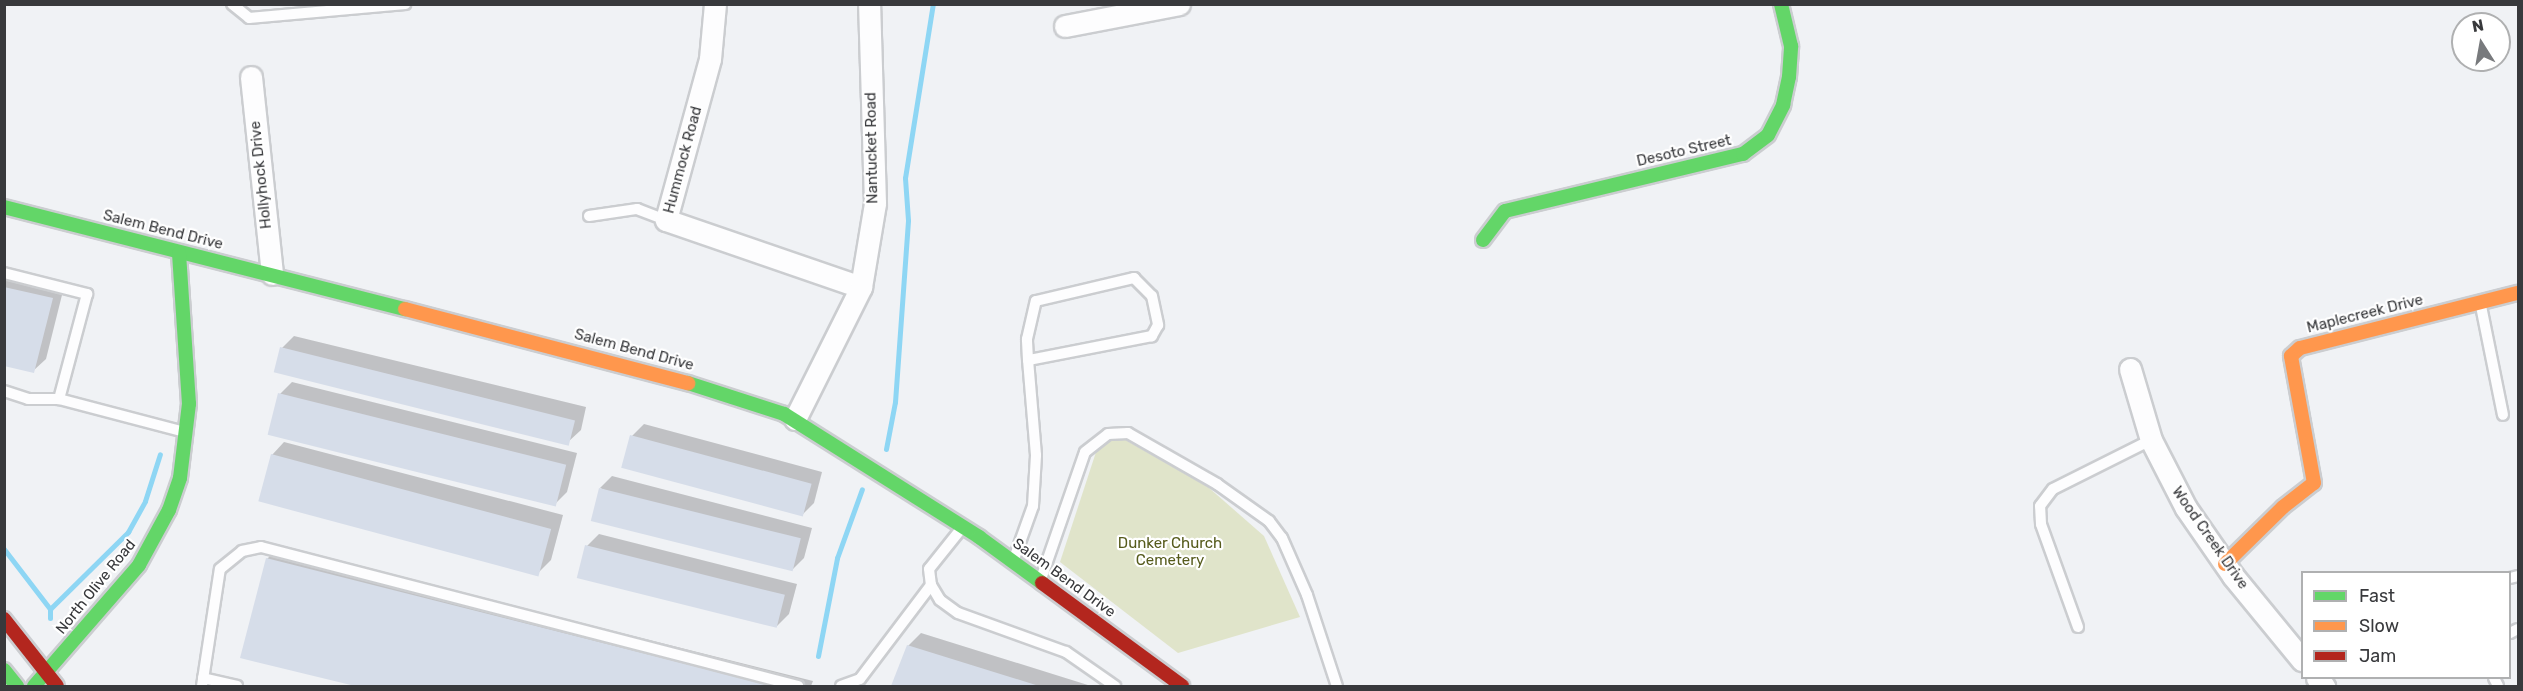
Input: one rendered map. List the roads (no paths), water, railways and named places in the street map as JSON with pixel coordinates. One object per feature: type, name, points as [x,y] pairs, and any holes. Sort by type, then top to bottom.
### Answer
[{"type":"main road","name":"Desoto Street","points":[[1484,240],[1505,211],[1743,154],[1768,135],[1783,105],[1789,77],[1791,46],[1781,4]]},
{"type":"main road","name":"Salem Bend Drive","points":[[4,207],[642,369],[718,390],[795,419],[963,526],[1182,687]]},
{"type":"main road","name":"North Olive Road","points":[[34,687],[139,565],[169,510],[188,433],[184,296],[179,253]]},
{"type":"main road","name":"Maplecreek Drive","points":[[2226,564],[2283,507],[2314,483],[2291,356],[2300,348],[2518,293]]},
{"type":"main road","points":[[4,619],[57,687]]},
{"type":"main road","points":[[4,670],[17,687]]},
{"type":"street","name":"Hummock Road","points":[[715,4],[710,59],[666,220],[861,287]]},
{"type":"street","name":"Nantucket Road","points":[[795,419],[861,287],[875,203],[869,4]]},
{"type":"street","points":[[1065,26],[1179,4]]},
{"type":"street","name":"Hollyhock Drive","points":[[251,77],[272,274]]},
{"type":"street","name":"Wood Creek Drive","points":[[2130,369],[2151,440],[2186,508],[2226,564],[2301,659]]},
{"type":"lane","points":[[232,4],[249,18],[405,4]]},
{"type":"lane","points":[[589,216],[637,209],[666,220]]},
{"type":"lane","points":[[4,273],[87,294],[59,399]]},
{"type":"lane","points":[[1012,562],[1034,506],[1036,455],[1028,360],[1029,319],[1036,301],[1134,278],[1152,296],[1158,326],[1152,336],[1028,360]]},
{"type":"lane","points":[[2481,302],[2503,415]]},
{"type":"lane","points":[[4,391],[28,399],[59,399],[188,433]]},
{"type":"lane","points":[[1040,582],[1085,452],[1108,434],[1128,433],[1217,484],[1269,521],[1282,538],[1306,595],[1337,687]]},
{"type":"lane","points":[[2078,627],[2041,524],[2040,506],[2054,489],[2151,440]]},
{"type":"lane","points":[[963,526],[929,568],[931,585],[940,600],[958,614],[1066,652],[1115,687]]},
{"type":"lane","points":[[237,687],[203,682],[220,568],[242,551],[261,547],[798,687]]},
{"type":"lane","points":[[841,687],[860,679],[931,585]]},
{"type":"waterway","points":[[886,449],[895,402],[908,220],[905,178],[933,4]]},
{"type":"waterway","points":[[50,609],[128,532],[145,501],[160,454]]},
{"type":"waterway","points":[[818,656],[837,558],[862,489]]},
{"type":"waterway","points":[[4,549],[50,609],[50,618]]},
{"type":"park label","name":"Dunker Church Cemetery","points":[[1170,552]]}]
